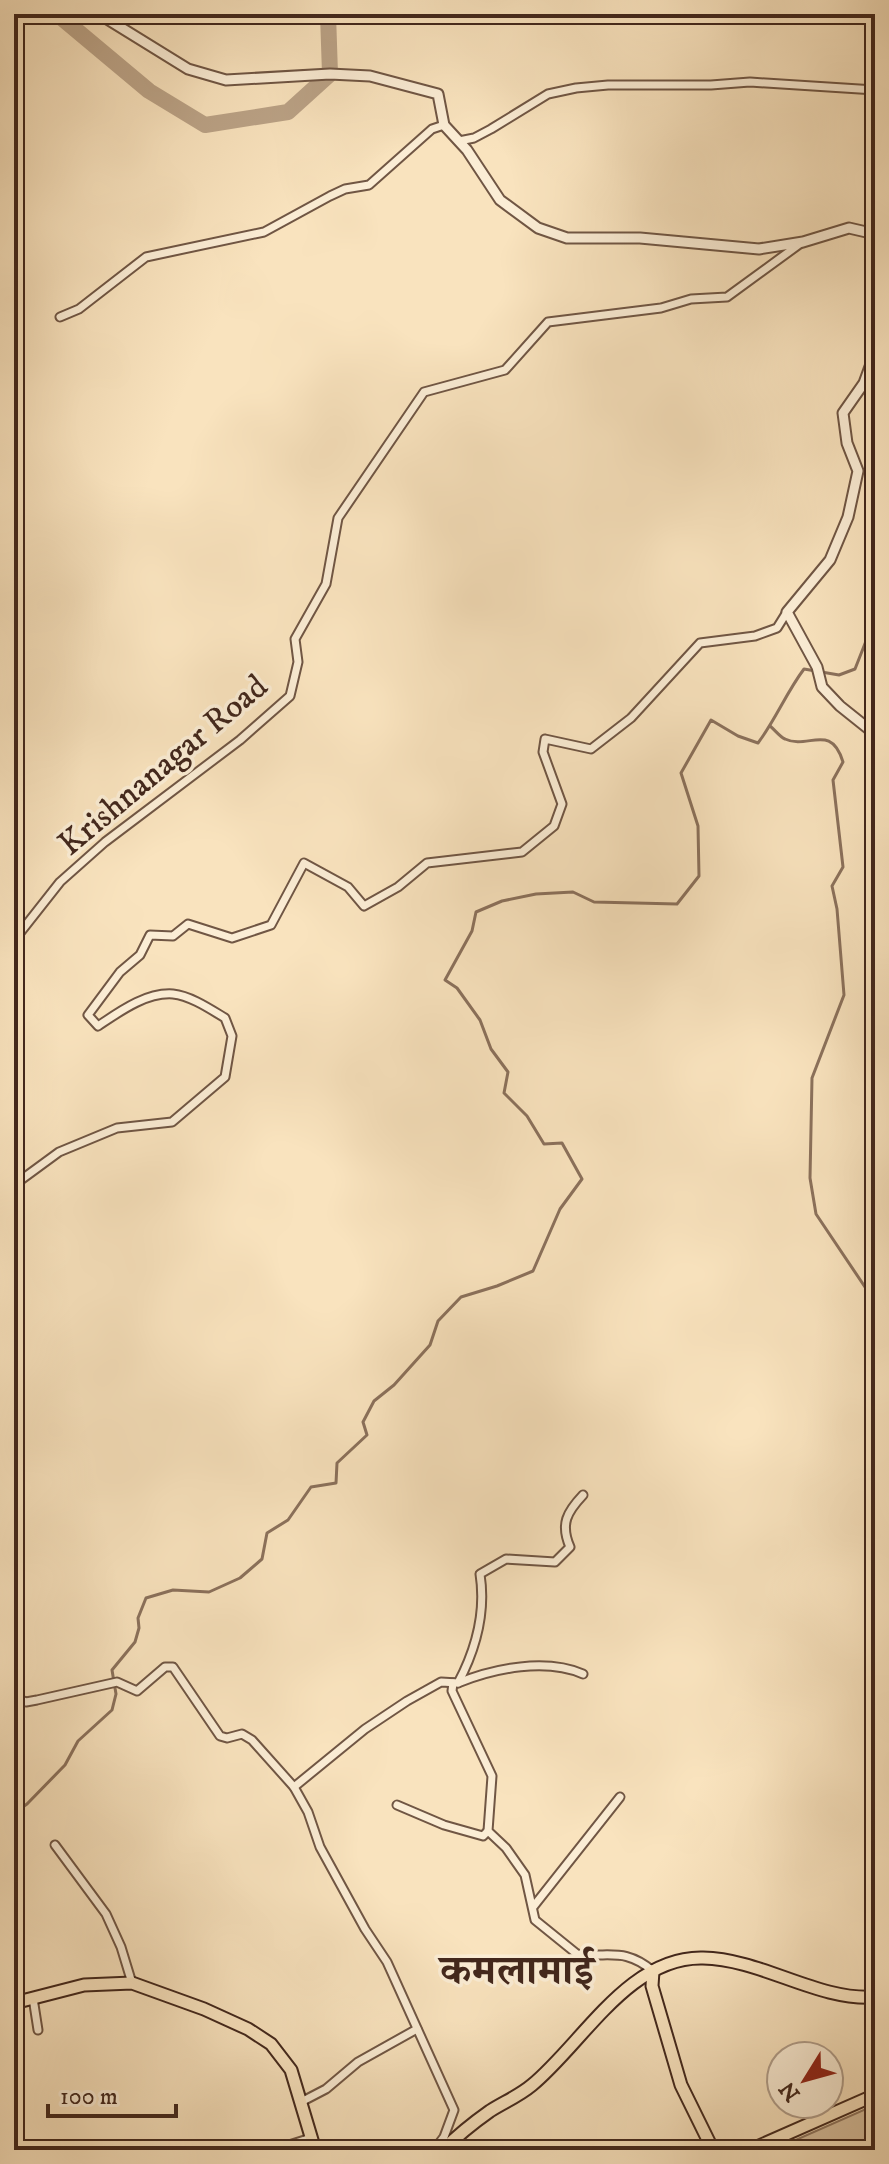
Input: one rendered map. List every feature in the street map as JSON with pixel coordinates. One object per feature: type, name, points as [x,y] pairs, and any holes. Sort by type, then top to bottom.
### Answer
[{"type":"main road","points":[[443,2150],[466,2128],[533,2084],[619,1995],[653,1971],[676,1961],[705,1958],[762,1970],[830,1992],[859,1998],[875,1997]]},
{"type":"main road","points":[[653,1971],[652,1986],[681,2085],[713,2150]]},
{"type":"main road","points":[[14,2003],[84,1985],[132,1983],[204,2009],[265,2039],[281,2055],[291,2070],[313,2144]]},
{"type":"main road","points":[[750,2150],[875,2095]]},
{"type":"street","points":[[99,14],[188,69],[226,80],[330,74],[370,76],[438,94],[444,125],[459,141],[500,200],[538,228],[567,238],[640,238],[759,249],[803,242],[849,228],[875,234]]},
{"type":"street","points":[[459,141],[491,129],[548,94],[576,88],[750,82],[875,90]]},
{"type":"street","points":[[60,317],[79,309],[146,257],[264,232],[345,189],[369,185],[432,129],[444,125]]},
{"type":"street","name":"Krishnanagar Road","points":[[14,946],[19,934],[60,882],[105,842],[240,740],[290,696],[298,662],[295,639],[326,584],[338,518],[424,392],[505,370],[548,322],[661,308],[691,299],[727,297],[803,242]]},
{"type":"street","points":[[14,1185],[59,1152],[117,1128],[172,1122],[225,1077],[232,1036],[225,1018],[198,1003],[172,994],[134,1002],[98,1026],[88,1015],[120,972],[140,955],[150,935],[173,936],[188,924],[232,938],[271,925],[304,863],[348,887],[364,906],[398,887],[427,863],[522,852],[554,826],[562,804],[543,752],[545,739],[591,749],[631,718],[700,643],[755,636],[777,628],[830,560],[848,517],[858,471],[847,443],[843,413],[864,383],[875,353]]},
{"type":"street","points":[[787,612],[817,667],[822,687],[875,734]]},
{"type":"street","points":[[397,1805],[467,1833],[483,1836],[488,1831],[492,1776],[452,1691],[473,1654],[483,1595],[480,1574],[506,1559],[555,1562],[570,1547],[564,1521],[583,1495]]},
{"type":"street","points":[[14,1697],[26,1702],[117,1682],[137,1691],[165,1667],[173,1667],[220,1736],[227,1738],[242,1734],[252,1740],[294,1787],[308,1812],[320,1847],[387,1962],[454,2110],[444,2137],[434,2150]]},
{"type":"street","points":[[294,1787],[365,1729],[441,1682],[455,1683],[524,1667],[567,1667],[583,1674]]},
{"type":"street","points":[[533,1907],[620,1797]]},
{"type":"street","points":[[488,1831],[506,1848],[525,1875],[535,1920],[577,1954],[593,1956],[613,1953],[638,1959],[653,1971]]},
{"type":"street","points":[[55,1845],[106,1914],[121,1947],[132,1983]]},
{"type":"street","points":[[33,1998],[38,2030]]},
{"type":"street","points":[[301,2102],[326,2089],[358,2062],[417,2029]]},
{"type":"street","points":[[14,2123],[20,2150]]},
{"type":"street","points":[[273,2150],[313,2144]]},
{"type":"shaded area","points":[[875,2105],[875,2150],[773,2150],[845,2120]]},
{"type":"waterway","points":[[57,14],[149,91],[205,125],[288,112],[330,74],[328,14]]},
{"type":"waterway","points":[[14,1813],[65,1765],[78,1741],[112,1710],[116,1694],[112,1670],[135,1642],[138,1618],[146,1598],[173,1590],[209,1592],[240,1578],[262,1559],[267,1533],[288,1520],[311,1487],[336,1483],[337,1463],[367,1435],[363,1422],[374,1401],[394,1385],[430,1345],[438,1321],[461,1297],[533,1271],[560,1209],[582,1179],[562,1143],[544,1144],[527,1116],[504,1093],[508,1072],[491,1049],[480,1020],[457,988],[445,980],[472,931],[476,912],[502,901],[536,894],[573,892],[594,902],[677,904],[699,876],[698,826],[681,773],[711,720],[738,736],[758,743],[804,669],[839,675],[855,669],[866,641],[875,631]]},
{"type":"waterway","points":[[770,726],[783,738],[794,742],[825,740],[832,743],[843,762],[833,780],[843,867],[832,886],[837,909],[844,995],[812,1078],[810,1178],[816,1214],[869,1293],[875,1310]]},
{"type":"district","name":"कमलामाई","points":[[517,1969]]}]
